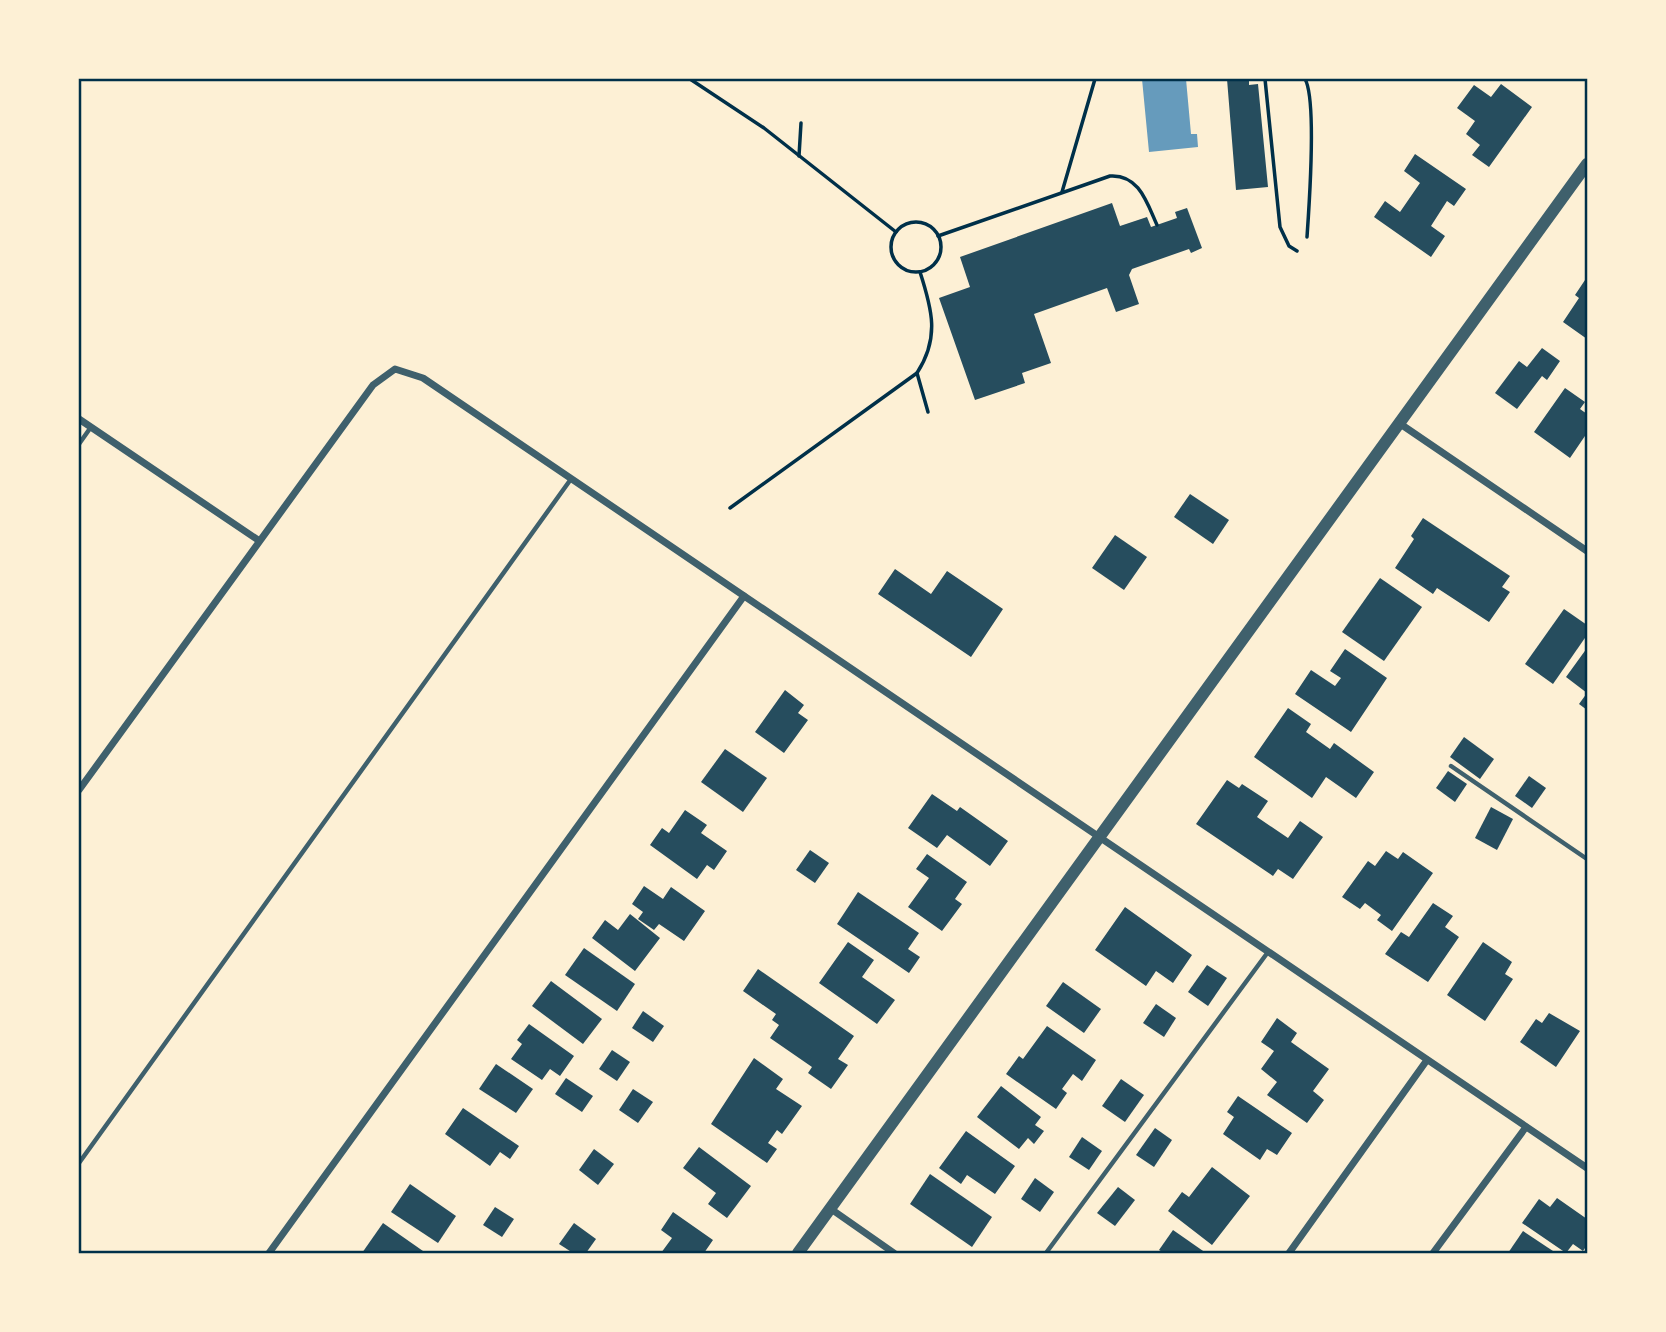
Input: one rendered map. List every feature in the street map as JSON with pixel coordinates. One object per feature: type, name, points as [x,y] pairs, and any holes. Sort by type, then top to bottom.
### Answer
[{"type":"street","points":[[798,1253],[1587,164]]},
{"type":"street","points":[[79,790],[373,385],[395,369],[423,378],[1587,1168]]},
{"type":"street","points":[[79,419],[258,540]]},
{"type":"street","points":[[1399,423],[1587,551]]},
{"type":"street","points":[[269,1253],[744,596]]},
{"type":"street","points":[[1289,1253],[1427,1059]]},
{"type":"street","points":[[1433,1253],[1526,1127]]},
{"type":"street","points":[[831,1209],[894,1253]]},
{"type":"lane","points":[[79,444],[91,427]]},
{"type":"lane","points":[[79,1163],[571,479]]},
{"type":"lane","points":[[1451,766],[1587,859]]},
{"type":"lane","points":[[1046,1253],[1268,951]]},
{"type":"path","points":[[690,79],[714,92],[896,232]]},
{"type":"path","points":[[1062,192],[1095,79]]},
{"type":"path","points":[[1265,79],[1280,227],[1289,246],[1297,251]]},
{"type":"path","points":[[1305,79],[1311,100],[1311,187],[1307,237]]},
{"type":"path","points":[[799,156],[801,123]]},
{"type":"path","points":[[938,236],[1110,176],[1127,178],[1141,191],[1157,225]]},
{"type":"path","points":[[918,222],[926,225],[938,236],[938,259],[920,272],[904,269],[893,256],[891,248],[896,232],[902,226],[918,222]]},
{"type":"path","points":[[730,508],[917,373],[931,345],[934,324],[920,272]]},
{"type":"path","points":[[917,373],[928,412]]},
{"type":"water","points":[[1142,79],[1186,79],[1191,134],[1197,134],[1198,147],[1149,152]]},
{"type":"building","points":[[1227,79],[1249,79],[1249,85],[1258,84],[1268,187],[1236,190]]},
{"type":"building","points":[[1501,84],[1532,107],[1489,167],[1472,155],[1480,145],[1466,134],[1475,121],[1457,108],[1474,85],[1491,97]]},
{"type":"building","points":[[1415,154],[1466,189],[1454,206],[1447,201],[1431,226],[1445,236],[1431,257],[1374,217],[1385,201],[1400,212],[1420,183],[1404,171]]},
{"type":"building","points":[[1112,203],[1120,226],[1147,217],[1151,227],[1177,218],[1175,212],[1187,208],[1202,248],[1191,253],[1189,249],[1132,269],[1129,275],[1139,304],[1116,312],[1107,288],[1034,314],[1051,363],[1022,373],[1025,383],[975,400],[939,298],[970,287],[960,257]]},
{"type":"building","points":[[1587,277],[1587,339],[1563,322],[1579,298],[1575,295]]},
{"type":"building","points":[[1542,348],[1560,361],[1547,380],[1542,376],[1517,409],[1495,393],[1519,361],[1527,367]]},
{"type":"building","points":[[1565,388],[1585,402],[1580,409],[1587,414],[1587,433],[1570,458],[1534,432]]},
{"type":"building","points":[[1190,494],[1229,520],[1213,544],[1174,517]]},
{"type":"building","points":[[1423,518],[1510,576],[1502,587],[1510,592],[1489,622],[1437,588],[1433,594],[1395,568],[1414,539],[1411,536]]},
{"type":"building","points":[[1115,535],[1147,557],[1124,590],[1092,568]]},
{"type":"building","points":[[895,569],[931,594],[947,571],[1003,609],[971,657],[878,594]]},
{"type":"building","points":[[1380,578],[1422,607],[1384,661],[1342,632]]},
{"type":"building","points":[[1564,609],[1587,625],[1587,635],[1553,684],[1525,664]]},
{"type":"building","points":[[1587,648],[1587,693],[1566,677]]},
{"type":"building","points":[[1345,649],[1387,678],[1351,732],[1295,694],[1311,670],[1335,686],[1341,678],[1330,671]]},
{"type":"building","points":[[785,690],[804,705],[798,713],[808,720],[784,753],[755,732]]},
{"type":"building","points":[[1587,693],[1587,710],[1579,704]]},
{"type":"building","points":[[1288,708],[1311,724],[1306,732],[1330,749],[1334,743],[1374,772],[1356,798],[1326,777],[1312,798],[1254,757]]},
{"type":"building","points":[[1464,737],[1494,759],[1480,779],[1450,757]]},
{"type":"building","points":[[725,749],[767,778],[743,812],[701,782]]},
{"type":"building","points":[[1448,771],[1467,784],[1455,802],[1436,788]]},
{"type":"building","points":[[1529,776],[1546,788],[1532,808],[1515,796]]},
{"type":"building","points":[[1227,780],[1239,788],[1242,784],[1268,801],[1257,817],[1288,838],[1300,821],[1323,837],[1293,879],[1278,869],[1273,876],[1196,824]]},
{"type":"building","points":[[932,794],[957,811],[960,807],[1008,841],[990,866],[947,835],[937,848],[908,828]]},
{"type":"building","points":[[1491,807],[1513,819],[1497,850],[1475,838]]},
{"type":"building","points":[[685,810],[707,825],[701,833],[727,851],[714,870],[707,865],[697,879],[650,845],[662,828],[669,833]]},
{"type":"building","points":[[810,850],[829,863],[815,883],[796,870]]},
{"type":"building","points":[[1386,851],[1398,859],[1403,852],[1433,873],[1392,931],[1377,920],[1381,915],[1365,903],[1360,909],[1342,897],[1368,861],[1375,866]]},
{"type":"building","points":[[927,854],[967,882],[955,899],[962,904],[942,931],[908,907],[929,878],[916,869]]},
{"type":"building","points":[[644,886],[663,899],[671,887],[705,911],[684,941],[659,924],[654,930],[638,919],[643,912],[632,904]]},
{"type":"building","points":[[858,892],[919,933],[908,949],[920,957],[909,973],[837,924]]},
{"type":"building","points":[[1433,903],[1453,916],[1445,927],[1459,937],[1428,982],[1385,954],[1401,932],[1409,937]]},
{"type":"building","points":[[1125,907],[1192,955],[1173,983],[1156,971],[1146,986],[1095,950]]},
{"type":"building","points":[[630,914],[660,938],[635,971],[592,938],[605,920],[618,930]]},
{"type":"building","points":[[848,942],[874,960],[862,977],[895,1000],[877,1024],[819,983]]},
{"type":"building","points":[[1483,942],[1512,962],[1505,974],[1513,979],[1485,1021],[1447,995]]},
{"type":"building","points":[[584,948],[635,984],[617,1011],[565,975]]},
{"type":"building","points":[[1207,965],[1227,978],[1208,1006],[1188,992]]},
{"type":"building","points":[[758,969],[854,1036],[838,1059],[848,1065],[831,1089],[808,1073],[812,1067],[770,1038],[779,1025],[772,1020],[776,1014],[743,991]]},
{"type":"building","points":[[551,981],[602,1019],[583,1044],[532,1006]]},
{"type":"building","points":[[1063,982],[1101,1009],[1084,1033],[1046,1006]]},
{"type":"building","points":[[1156,1004],[1176,1018],[1164,1037],[1143,1023]]},
{"type":"building","points":[[643,1011],[664,1026],[653,1042],[632,1028]]},
{"type":"building","points":[[1549,1013],[1580,1031],[1556,1067],[1520,1042],[1536,1019],[1542,1023]]},
{"type":"building","points":[[1277,1018],[1297,1033],[1291,1042],[1329,1069],[1313,1091],[1324,1100],[1307,1123],[1267,1095],[1277,1082],[1261,1069],[1274,1051],[1261,1042]]},
{"type":"building","points":[[529,1024],[574,1056],[560,1076],[550,1069],[542,1080],[511,1059],[522,1044],[517,1040]]},
{"type":"building","points":[[1047,1026],[1096,1060],[1082,1081],[1073,1074],[1062,1089],[1067,1093],[1056,1109],[1006,1074],[1019,1056],[1023,1059]]},
{"type":"building","points":[[612,1050],[630,1062],[617,1081],[599,1069]]},
{"type":"building","points":[[754,1058],[783,1079],[776,1089],[802,1106],[782,1134],[777,1130],[768,1143],[777,1149],[767,1163],[711,1124]]},
{"type":"building","points":[[496,1064],[533,1089],[516,1113],[479,1089]]},
{"type":"building","points":[[566,1078],[593,1096],[582,1112],[555,1094]]},
{"type":"building","points":[[1121,1079],[1144,1095],[1125,1122],[1102,1106]]},
{"type":"building","points":[[1001,1086],[1041,1117],[1035,1125],[1044,1131],[1034,1144],[1028,1138],[1019,1149],[977,1117]]},
{"type":"building","points":[[633,1089],[653,1102],[638,1123],[619,1110]]},
{"type":"building","points":[[1238,1096],[1292,1133],[1277,1155],[1267,1149],[1260,1160],[1223,1134],[1234,1117],[1227,1112]]},
{"type":"building","points":[[463,1108],[519,1146],[510,1159],[500,1152],[490,1166],[445,1134]]},
{"type":"building","points":[[1155,1128],[1172,1140],[1154,1167],[1136,1155]]},
{"type":"building","points":[[966,1131],[1015,1166],[995,1194],[967,1175],[961,1184],[939,1168]]},
{"type":"building","points":[[1082,1137],[1102,1151],[1089,1170],[1069,1157]]},
{"type":"building","points":[[699,1147],[751,1186],[727,1218],[708,1204],[716,1193],[683,1168]]},
{"type":"building","points":[[594,1149],[614,1164],[598,1185],[579,1170]]},
{"type":"building","points":[[1212,1167],[1250,1196],[1212,1245],[1168,1211],[1182,1192],[1189,1197]]},
{"type":"building","points":[[930,1174],[992,1217],[972,1247],[910,1204]]},
{"type":"building","points":[[1035,1178],[1054,1192],[1040,1212],[1021,1199]]},
{"type":"building","points":[[410,1184],[456,1216],[438,1243],[391,1212]]},
{"type":"building","points":[[1118,1187],[1135,1200],[1115,1226],[1097,1213]]},
{"type":"building","points":[[1557,1198],[1587,1219],[1587,1245],[1583,1251],[1573,1244],[1566,1253],[1522,1223],[1539,1199],[1550,1207]]},
{"type":"building","points":[[495,1207],[514,1219],[502,1237],[483,1225]]},
{"type":"building","points":[[673,1212],[713,1240],[704,1253],[661,1253],[672,1238],[661,1230]]},
{"type":"building","points":[[383,1223],[423,1251],[422,1253],[362,1253]]},
{"type":"building","points":[[574,1223],[596,1239],[586,1253],[573,1253],[559,1244]]},
{"type":"building","points":[[1173,1230],[1206,1253],[1164,1253],[1159,1250]]},
{"type":"building","points":[[1523,1231],[1556,1253],[1508,1253]]}]
